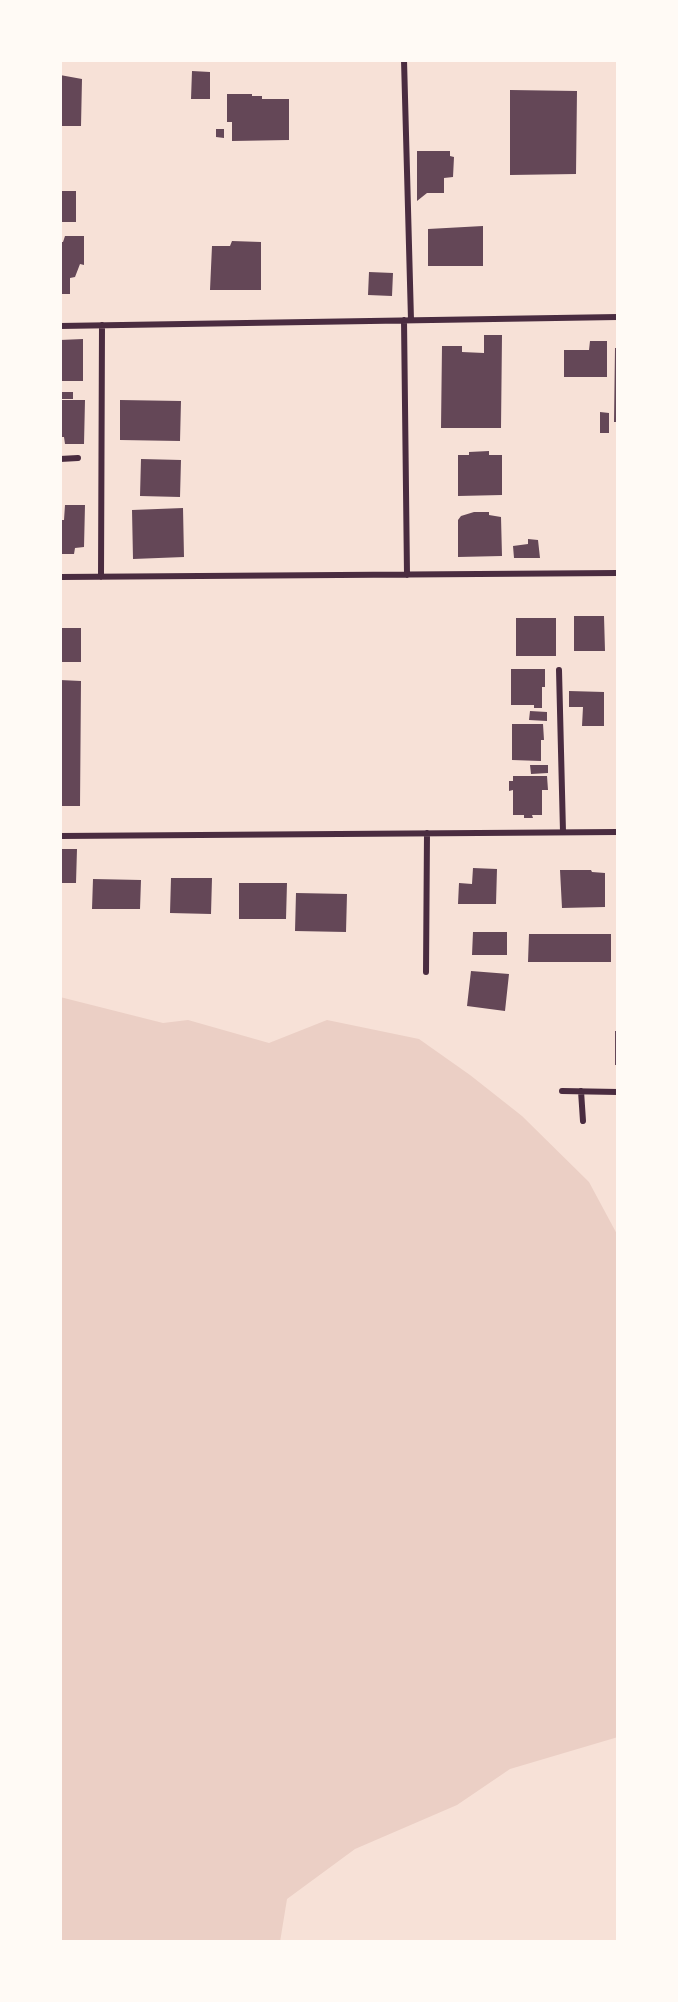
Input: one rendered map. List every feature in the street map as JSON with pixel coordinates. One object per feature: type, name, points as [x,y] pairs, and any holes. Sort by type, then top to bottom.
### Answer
[{"type":"street","points":[[404,60],[407,575]]},
{"type":"street","points":[[60,326],[618,317]]},
{"type":"street","points":[[101,577],[102,326]]},
{"type":"street","points":[[60,459],[78,458]]},
{"type":"street","points":[[60,577],[618,573]]},
{"type":"street","points":[[559,670],[563,832]]},
{"type":"street","points":[[60,836],[618,832]]},
{"type":"street","points":[[426,972],[427,833]]},
{"type":"street","points":[[562,1091],[618,1092]]},
{"type":"street","points":[[581,1091],[583,1121]]},
{"type":"shaded area","points":[[60,997],[163,1023],[188,1020],[269,1043],[327,1020],[419,1039],[522,1116],[589,1182],[618,1236],[618,1737],[510,1769],[457,1805],[355,1849],[287,1899],[280,1942],[60,1942]]},
{"type":"building","points":[[192,71],[210,72],[210,99],[191,99]]},
{"type":"building","points":[[60,75],[82,79],[81,126],[60,126]]},
{"type":"building","points":[[510,90],[577,91],[576,174],[510,175]]},
{"type":"building","points":[[227,94],[252,94],[252,96],[262,96],[262,99],[289,99],[289,140],[232,141],[232,122],[227,122]]},
{"type":"building","points":[[216,129],[224,129],[224,138],[216,137]]},
{"type":"building","points":[[417,151],[450,151],[450,156],[454,157],[453,177],[444,178],[444,193],[427,193],[417,201]]},
{"type":"building","points":[[60,191],[76,191],[76,222],[60,222]]},
{"type":"building","points":[[483,226],[483,266],[428,266],[428,229]]},
{"type":"building","points":[[65,236],[84,236],[84,265],[80,264],[75,277],[70,278],[70,294],[60,294],[60,242],[63,242]]},
{"type":"building","points":[[232,241],[261,242],[261,290],[210,290],[212,246],[230,246]]},
{"type":"building","points":[[369,272],[393,273],[392,296],[368,295]]},
{"type":"building","points":[[484,335],[502,335],[501,428],[441,428],[442,346],[462,346],[462,352],[484,353]]},
{"type":"building","points":[[83,339],[83,381],[60,381],[60,340]]},
{"type":"building","points":[[590,341],[607,341],[607,377],[564,377],[564,350],[589,350]]},
{"type":"building","points":[[615,348],[618,348],[618,422],[614,422]]},
{"type":"building","points":[[60,392],[73,392],[73,399],[60,399]]},
{"type":"building","points":[[60,400],[85,400],[84,444],[65,444],[64,437],[60,437]]},
{"type":"building","points":[[120,400],[181,401],[180,441],[120,440]]},
{"type":"building","points":[[600,412],[609,413],[609,433],[600,433]]},
{"type":"building","points":[[489,451],[489,455],[502,455],[502,495],[458,496],[458,455]]},
{"type":"building","points":[[141,459],[181,460],[180,497],[140,496]]},
{"type":"building","points":[[65,505],[85,505],[84,547],[75,548],[74,554],[60,554],[60,520],[64,520]]},
{"type":"building","points":[[183,508],[184,557],[133,559],[132,510]]},
{"type":"building","points":[[474,512],[489,512],[489,515],[501,517],[502,556],[458,557],[458,520],[461,516]]},
{"type":"building","points":[[528,539],[538,540],[540,558],[514,558],[513,546],[528,544]]},
{"type":"building","points":[[574,616],[604,616],[605,651],[574,651]]},
{"type":"building","points":[[516,618],[556,618],[556,656],[516,656]]},
{"type":"building","points":[[60,628],[81,628],[81,662],[60,662]]},
{"type":"building","points":[[511,669],[545,669],[542,708],[534,708],[534,705],[511,705]]},
{"type":"building","points":[[60,680],[81,681],[80,806],[60,806]]},
{"type":"building","points":[[569,691],[604,692],[604,726],[582,726],[583,707],[569,707]]},
{"type":"building","points":[[530,711],[547,712],[547,721],[529,720]]},
{"type":"building","points":[[512,724],[543,724],[544,740],[541,740],[541,761],[512,760]]},
{"type":"building","points":[[530,765],[548,765],[548,773],[531,774]]},
{"type":"building","points":[[513,776],[547,776],[548,790],[542,790],[542,815],[524,818],[524,815],[513,815],[513,790],[509,791],[509,781],[513,781]]},
{"type":"building","points":[[60,849],[77,849],[76,883],[60,883]]},
{"type":"building","points":[[473,868],[497,869],[496,904],[458,904],[459,883],[472,884]]},
{"type":"building","points":[[560,870],[591,870],[605,873],[605,907],[562,908]]},
{"type":"building","points":[[171,878],[212,878],[211,914],[170,913]]},
{"type":"building","points":[[93,879],[141,880],[140,909],[92,909]]},
{"type":"building","points":[[239,883],[287,883],[286,919],[239,919]]},
{"type":"building","points":[[296,893],[347,894],[346,932],[295,931]]},
{"type":"building","points":[[473,932],[507,932],[507,955],[472,955]]},
{"type":"building","points":[[529,934],[611,934],[611,962],[528,962]]},
{"type":"building","points":[[471,971],[509,974],[505,1011],[467,1006]]},
{"type":"building","points":[[615,1031],[618,1031],[618,1065],[615,1065]]}]
